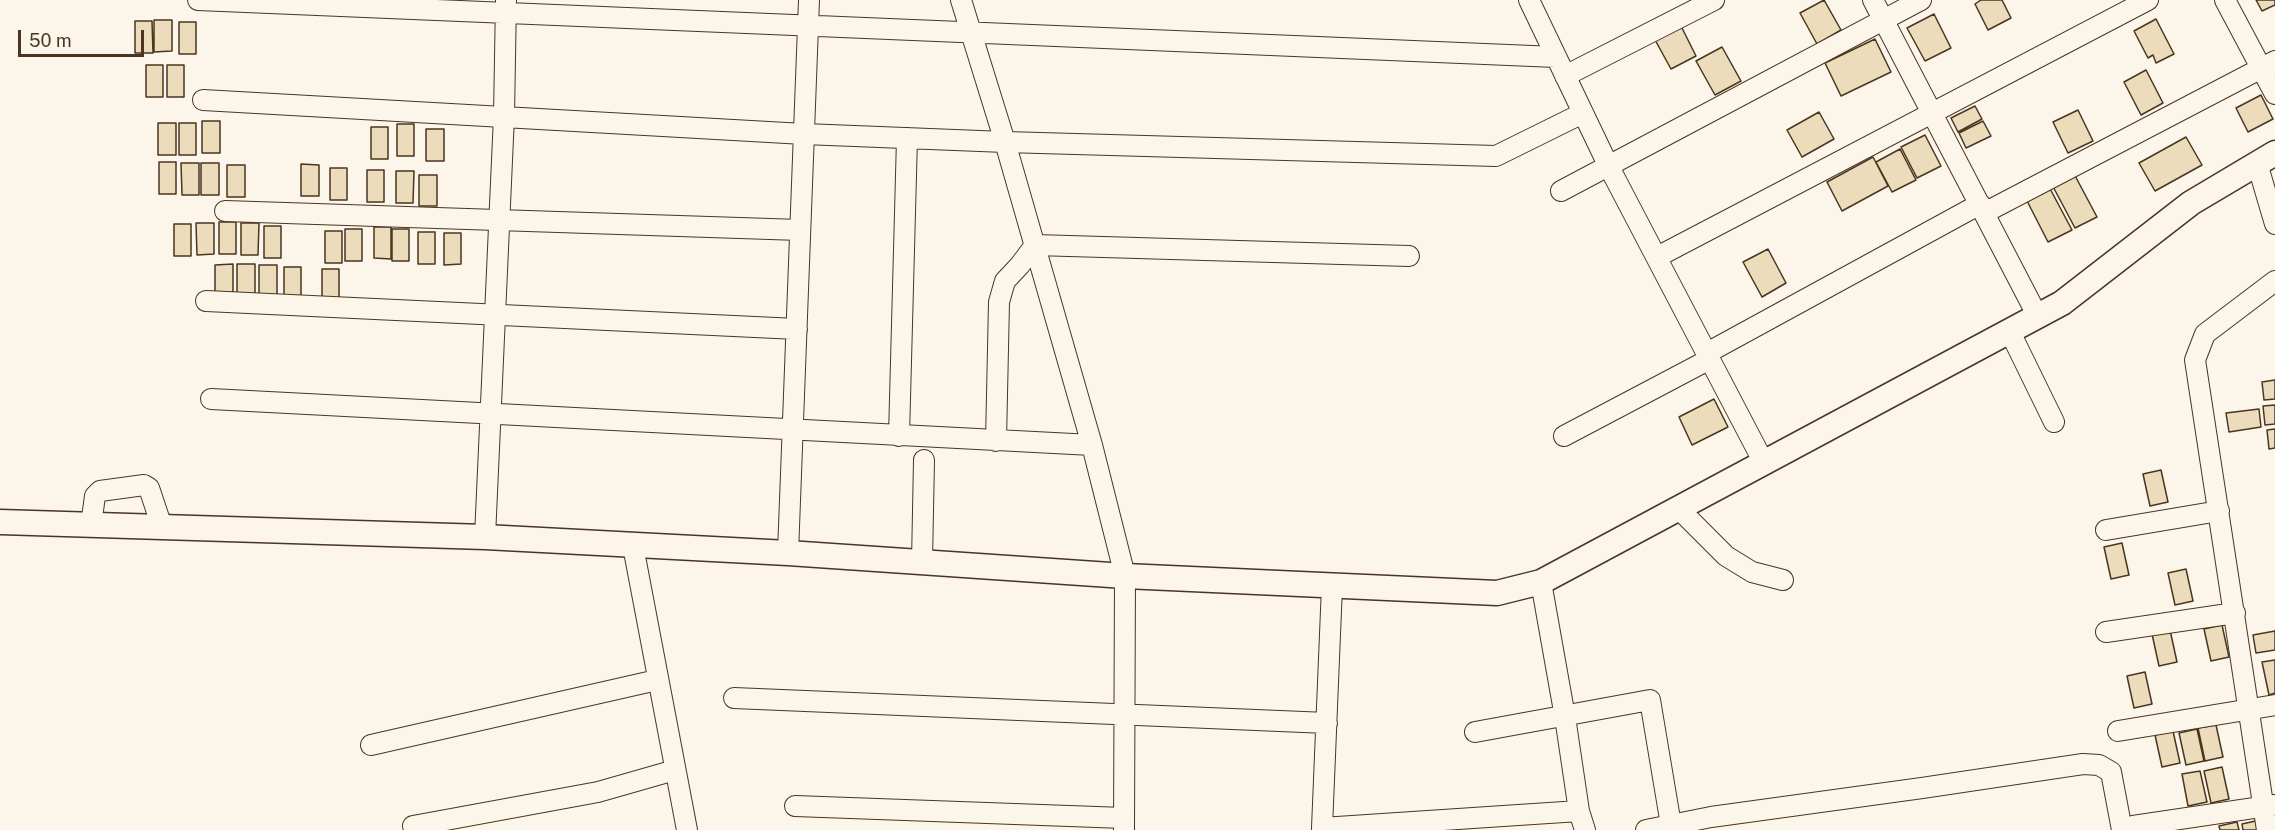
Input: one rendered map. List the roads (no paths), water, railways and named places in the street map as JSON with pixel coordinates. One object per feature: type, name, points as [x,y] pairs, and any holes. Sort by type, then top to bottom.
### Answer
[{"type":"main road","points":[[0,522],[485,537],[789,553],[1125,576],[1497,594],[1541,582],[2062,303],[2191,203],[2266,158]]},
{"type":"street","points":[[198,0],[506,7],[808,27],[1556,57]]},
{"type":"street","points":[[789,553],[809,0]]},
{"type":"street","points":[[795,806],[1124,824],[1125,576],[1092,445],[1005,142],[961,0]]},
{"type":"street","points":[[1529,0],[1608,165],[1764,464]]},
{"type":"street","points":[[1565,76],[1714,0]]},
{"type":"street","points":[[1873,0],[2037,315]]},
{"type":"street","points":[[1561,191],[1921,0]]},
{"type":"street","points":[[1657,257],[2148,0]]},
{"type":"street","points":[[2225,0],[2268,65],[2275,94]]},
{"type":"street","points":[[485,537],[504,116],[506,7]]},
{"type":"street","points":[[1564,436],[1982,209],[2268,65]]},
{"type":"street","points":[[203,100],[804,134],[1496,156],[1583,113]]},
{"type":"street","points":[[899,436],[907,138]]},
{"type":"street","points":[[2266,158],[2275,224]]},
{"type":"street","points":[[225,210],[800,230]]},
{"type":"street","points":[[1035,245],[1409,256]]},
{"type":"street","points":[[996,441],[999,302],[1005,281],[1035,245]]},
{"type":"street","points":[[2267,830],[2270,806],[2250,710],[2195,360],[2205,334],[2275,281]]},
{"type":"street","points":[[206,301],[797,329]]},
{"type":"street","points":[[2009,330],[2054,422]]},
{"type":"street","points":[[211,399],[1092,445]]},
{"type":"street","points":[[922,562],[924,460]]},
{"type":"street","points":[[91,525],[95,496],[100,491],[144,485],[149,488],[162,527]]},
{"type":"street","points":[[1679,509],[1726,556],[1752,572],[1783,580]]},
{"type":"street","points":[[2106,530],[2219,511]]},
{"type":"street","points":[[633,546],[687,830]]},
{"type":"street","points":[[1332,586],[1322,828],[1582,820],[1541,582]]},
{"type":"street","points":[[2106,632],[2235,613]]},
{"type":"street","points":[[371,745],[657,680]]},
{"type":"street","points":[[734,698],[1327,723]]},
{"type":"street","points":[[1475,732],[1650,700],[1671,825]]},
{"type":"street","points":[[2118,731],[2275,705]]},
{"type":"street","points":[[1646,830],[1671,825],[1712,824],[1922,788],[2083,764],[2099,765],[2111,772],[2127,828],[2270,806]]},
{"type":"street","points":[[413,826],[598,792],[675,770]]}]
